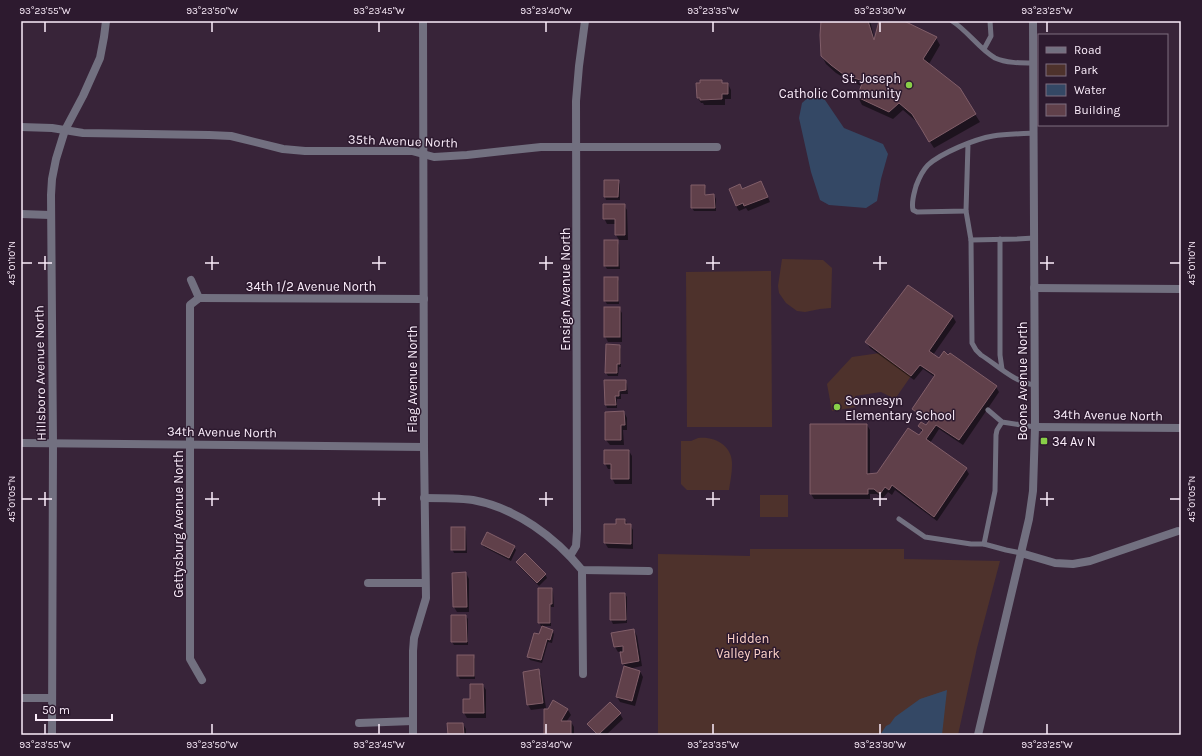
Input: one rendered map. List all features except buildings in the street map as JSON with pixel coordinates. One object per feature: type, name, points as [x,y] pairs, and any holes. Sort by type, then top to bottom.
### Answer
[{"type":"street","name":"Hillsboro Avenue North","points":[[52,735],[53,443],[50,215],[52,179],[56,159],[65,130],[83,96],[100,58],[106,21]]},
{"type":"street","name":"Flag Avenue North","points":[[413,735],[414,638],[426,598],[424,498],[423,21]]},
{"type":"street","name":"Ensign Avenue North","points":[[570,556],[576,546],[577,531],[576,102],[585,21]]},
{"type":"street","name":"Boone Avenue North","points":[[978,735],[1021,553],[1033,491],[1035,427],[1032,63],[1033,21]]},
{"type":"street","name":"35th Avenue North","points":[[21,128],[52,128],[83,133],[231,136],[283,149],[305,151],[412,151],[434,157],[541,147],[717,147]]},
{"type":"street","points":[[21,214],[50,215]]},
{"type":"street","points":[[191,280],[199,298]]},
{"type":"street","points":[[1034,288],[1181,289]]},
{"type":"street","name":"34th 1/2 Avenue North","points":[[199,298],[424,299]]},
{"type":"street","name":"Gettysburg Avenue North","points":[[199,298],[190,305],[190,659],[202,680]]},
{"type":"street","name":"34th Avenue North","points":[[1035,427],[1181,428]]},
{"type":"street","name":"34th Avenue North","points":[[21,443],[424,447]]},
{"type":"street","points":[[424,498],[473,500],[499,507],[544,533],[570,556],[582,570],[582,674]]},
{"type":"street","points":[[1021,553],[1056,563],[1073,564],[1090,561],[1178,531]]},
{"type":"street","points":[[582,570],[649,571]]},
{"type":"street","points":[[368,584],[425,583]]},
{"type":"street","points":[[21,698],[52,698]]},
{"type":"street","points":[[358,723],[413,721]]},
{"type":"lane","points":[[952,21],[996,58],[1016,63],[1032,63]]},
{"type":"lane","points":[[984,49],[991,36],[990,21]]},
{"type":"lane","points":[[966,211],[917,212],[913,210],[912,206],[918,181],[929,164],[944,154],[980,139],[994,136],[1033,133]]},
{"type":"lane","points":[[968,144],[966,211],[971,240],[972,343],[981,355],[1017,379],[1034,385]]},
{"type":"lane","points":[[971,240],[1034,238]]},
{"type":"lane","points":[[1000,239],[1000,355],[1002,369]]},
{"type":"lane","points":[[988,410],[1002,422],[1035,427]]},
{"type":"lane","points":[[984,544],[995,491],[996,435],[1002,422]]},
{"type":"lane","points":[[899,518],[925,536],[971,544],[984,544],[1021,553]]},
{"type":"green space","points":[[782,259],[823,260],[832,268],[831,308],[805,312],[797,311],[786,303],[779,293],[778,286]]},
{"type":"green space","points":[[771,271],[772,427],[687,427],[686,272]]},
{"type":"green space","points":[[880,353],[911,376],[895,399],[881,392],[855,396],[856,407],[832,411],[827,384],[852,357]]},
{"type":"green space","points":[[698,438],[716,441],[722,444],[730,452],[732,465],[729,490],[687,490],[681,484],[681,441],[691,441]]},
{"type":"green space","points":[[760,495],[788,495],[788,517],[760,517]]},
{"type":"green space","name":"Hidden Valley Park","points":[[750,549],[904,549],[904,559],[1000,561],[977,648],[958,735],[658,735],[658,554],[750,556]]},
{"type":"water","points":[[811,95],[825,100],[844,128],[883,144],[888,154],[877,201],[866,208],[829,205],[820,200],[811,172],[799,118],[802,103]]},
{"type":"water","points":[[947,690],[942,735],[880,735],[895,717],[920,699]]},
{"type":"place","name":"St. Joseph Catholic Community","points":[[909,85]]},
{"type":"place","name":"Sonnesyn Elementary School","points":[[837,407]]},
{"type":"place","name":"34 Av N","points":[[1044,441]]}]
